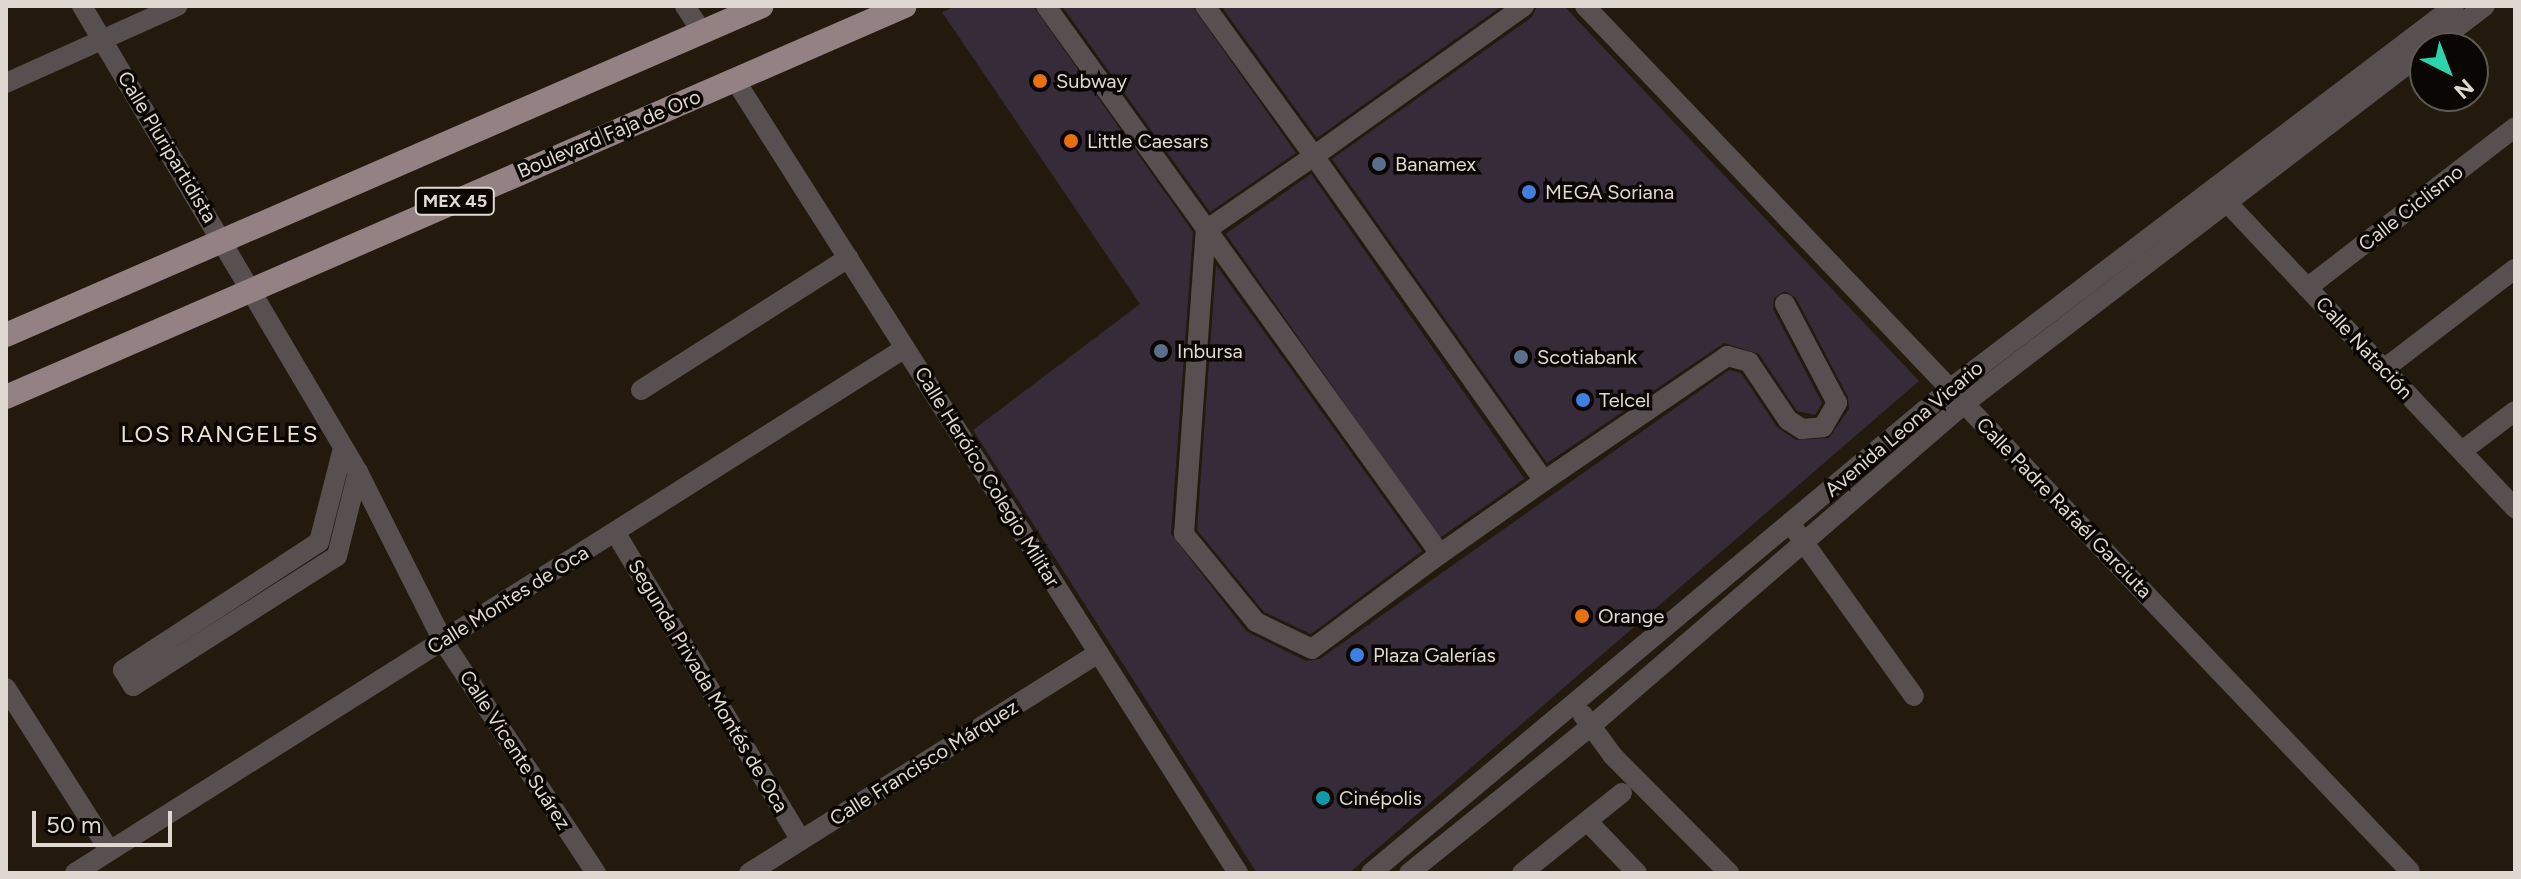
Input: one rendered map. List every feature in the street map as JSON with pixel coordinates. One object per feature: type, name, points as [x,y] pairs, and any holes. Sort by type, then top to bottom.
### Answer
[{"type":"main road","name":"MEX 45","points":[[6,335],[762,6]]},
{"type":"main road","name":"Boulevard Faja de Oro","points":[[7,396],[905,6]]},
{"type":"street","name":"Calle Pluripartidista","points":[[82,6],[252,288]]},
{"type":"street","points":[[6,83],[177,6]]},
{"type":"street","points":[[685,6],[702,32]]},
{"type":"street","points":[[1046,6],[1440,554]]},
{"type":"street","points":[[1205,6],[1544,481]]},
{"type":"street","points":[[1206,230],[1524,6]]},
{"type":"street","name":"Calle Padre Rafaél Garciuta","points":[[1585,6],[2410,871]]},
{"type":"street","name":"Avenida Leona Vicario","points":[[1371,873],[1796,532],[1958,396],[2220,196],[2454,6]]},
{"type":"street","name":"Avenida Leona Vicario","points":[[2451,32],[2485,6]]},
{"type":"street","name":"Avenida Leona Vicario","points":[[2220,196],[2409,63]]},
{"type":"street","name":"Calle Heróico Colegio Militar","points":[[735,80],[1238,873]]},
{"type":"street","name":"Calle Ciclismo","points":[[2307,288],[2515,127]]},
{"type":"street","name":"Calle Natación","points":[[2220,196],[2515,508]]},
{"type":"street","points":[[1206,230],[1184,534],[1256,622],[1312,649],[1440,554],[1727,356],[1749,362],[1788,420],[1802,429],[1823,427],[1837,403],[1785,304]]},
{"type":"street","points":[[641,390],[848,258]]},
{"type":"street","points":[[2384,369],[2515,269]]},
{"type":"street","name":"Calle Vicente Suárez","points":[[252,288],[358,472],[443,641],[596,873]]},
{"type":"street","name":"Calle Montes de Oca","points":[[78,872],[905,348]]},
{"type":"street","points":[[2462,451],[2515,411]]},
{"type":"street","points":[[343,448],[319,542],[238,608],[133,686],[123,670],[238,608],[337,556],[358,472]]},
{"type":"street","name":"Segunda Privada Montés de Oca","points":[[615,532],[801,840]]},
{"type":"street","points":[[1796,532],[1914,696]]},
{"type":"street","name":"Avenida Leona Vicario","points":[[1409,873],[1591,726],[1796,532]]},
{"type":"street","name":"Calle Francisco Márquez","points":[[749,873],[1098,653]]},
{"type":"street","points":[[6,688],[110,851]]},
{"type":"street","points":[[1576,706],[1613,756],[1729,873]]},
{"type":"street","points":[[1522,873],[1622,793]]},
{"type":"street","points":[[1588,822],[1637,873]]},
{"type":"building","name":"Plaza Galerías","points":[[956,6],[1033,6],[1193,232],[1171,534],[1246,631],[1306,661],[1320,659],[1729,370],[1741,373],[1777,427],[1796,440],[1829,438],[1849,409],[1848,397],[1796,298],[1785,291],[1774,298],[1773,309],[1822,403],[1815,415],[1797,411],[1759,354],[1724,343],[1547,463],[1332,159],[1532,17],[1537,6],[1564,6],[1919,381],[1349,873],[1257,873],[973,430],[1140,304],[942,12]]},
{"type":"building","points":[[1062,6],[1192,6],[1296,153],[1210,212]]},
{"type":"building","points":[[1221,6],[1502,6],[1317,138]]},
{"type":"building","points":[[1311,174],[1524,479],[1439,538],[1226,234]]},
{"type":"building","points":[[1216,265],[1422,551],[1311,634],[1264,612],[1197,530]]},
{"type":"place","name":"Subway","points":[[1040,81]]},
{"type":"place","name":"Little Caesars","points":[[1071,141]]},
{"type":"place","name":"Banamex","points":[[1379,164]]},
{"type":"place","name":"MEGA Soriana","points":[[1529,192]]},
{"type":"place","name":"Inbursa","points":[[1161,351]]},
{"type":"place","name":"Scotiabank","points":[[1521,357]]},
{"type":"place","name":"Telcel","points":[[1583,400]]},
{"type":"place","name":"Orange","points":[[1582,616]]},
{"type":"place","name":"Plaza Galerías","points":[[1357,655]]},
{"type":"place","name":"Cinépolis","points":[[1323,798]]},
{"type":"district","name":"LOS RANGELES","points":[[220,434]]}]
